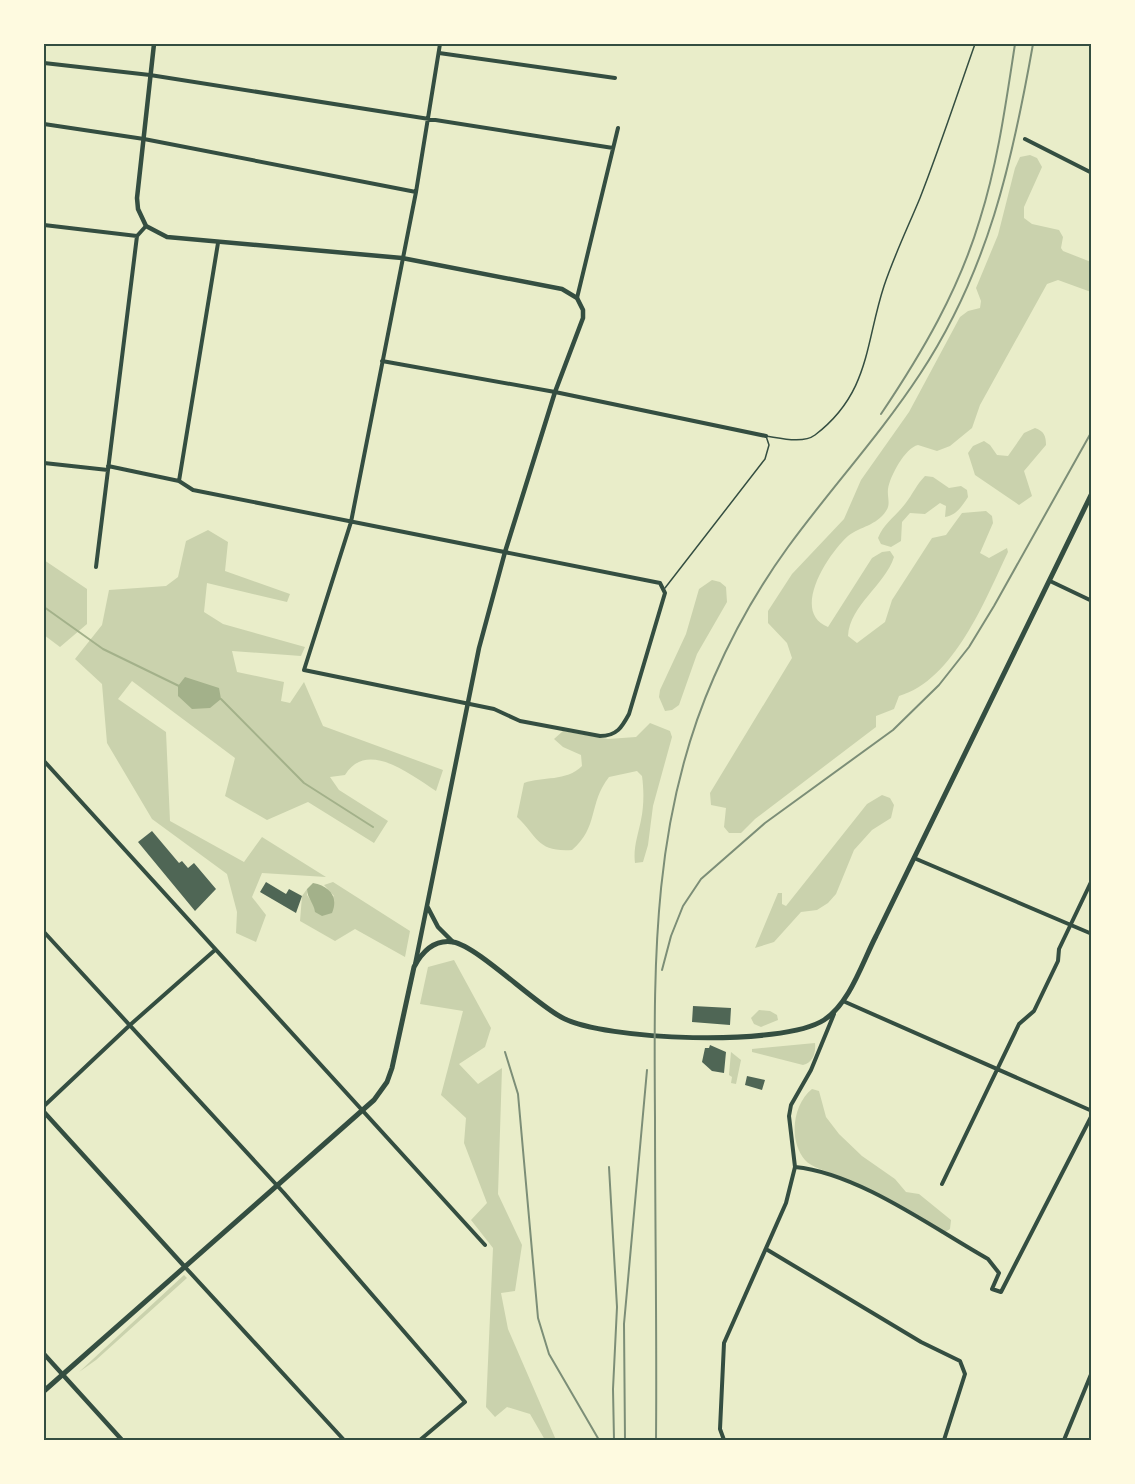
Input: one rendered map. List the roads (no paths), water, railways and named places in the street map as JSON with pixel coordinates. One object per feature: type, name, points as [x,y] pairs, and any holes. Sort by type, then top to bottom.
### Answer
[{"type":"main road","points":[[44,1391],[363,1110],[387,1082],[414,967],[430,947],[453,942],[471,950],[528,995],[564,1019],[607,1032],[736,1039],[793,1033],[810,1028],[835,1012],[914,858],[1092,493]]},
{"type":"street","points":[[154,44],[137,198],[138,209],[146,226],[158,235],[218,243],[402,258],[562,290],[577,298],[583,310],[583,318],[555,392],[505,552],[467,704],[414,967]]},
{"type":"street","points":[[44,463],[108,468],[179,481],[193,490],[351,522],[660,583],[665,589],[629,714],[616,733],[600,736],[520,721],[494,709],[304,670],[351,522],[416,192],[439,53],[440,44],[435,44]]},
{"type":"street","points":[[439,53],[615,78]]},
{"type":"street","points":[[44,63],[150,75],[614,148]]},
{"type":"street","points":[[44,124],[144,139],[416,192]]},
{"type":"street","points":[[577,298],[618,128]]},
{"type":"street","points":[[1025,139],[1092,173]]},
{"type":"street","points":[[44,225],[137,237]]},
{"type":"street","points":[[96,567],[137,237],[146,226]]},
{"type":"street","points":[[179,481],[218,243]]},
{"type":"street","points":[[382,361],[555,392],[766,436]]},
{"type":"street","points":[[1050,581],[1092,601]]},
{"type":"street","points":[[44,761],[485,1245]]},
{"type":"street","points":[[914,858],[1092,934]]},
{"type":"street","points":[[942,1184],[1019,1024],[1034,1011],[1058,961],[1059,949],[1092,880]]},
{"type":"street","points":[[427,906],[438,927],[453,942]]},
{"type":"street","points":[[44,932],[277,1185],[465,1402],[420,1440]]},
{"type":"street","points":[[44,1106],[130,1025],[215,950]]},
{"type":"street","points":[[795,1167],[818,1170],[871,1192],[988,1259],[999,1273],[992,1289],[1001,1292],[1092,1113],[843,1000]]},
{"type":"street","points":[[724,1440],[720,1429],[724,1343],[786,1203],[795,1167],[789,1116],[791,1105],[811,1070],[835,1012]]},
{"type":"street","points":[[44,1112],[344,1440]]},
{"type":"street","points":[[765,1249],[921,1342],[952,1356],[964,1368],[965,1374],[944,1440]]},
{"type":"street","points":[[44,1354],[122,1440]]},
{"type":"street","points":[[1064,1440],[1092,1372]]},
{"type":"lane","points":[[665,589],[765,459],[769,445],[766,436],[804,440],[814,436],[830,421],[854,388],[867,359],[884,286],[921,196],[975,44]]},
{"type":"waterway","points":[[44,607],[103,649],[181,687]]},
{"type":"waterway","points":[[221,699],[304,783],[373,827]]},
{"type":"railway","points":[[881,414],[911,368],[938,320],[971,245],[997,154],[1015,44]]},
{"type":"railway","points":[[656,1440],[655,1005],[660,894],[667,839],[678,785],[693,731],[714,677],[748,610],[788,547],[905,397],[944,335],[963,296],[980,256],[1006,174],[1033,44]]},
{"type":"railway","points":[[662,970],[671,936],[683,906],[701,879],[765,823],[893,730],[939,685],[969,647],[994,606],[1092,431]]},
{"type":"railway","points":[[505,1052],[518,1094],[538,1318],[549,1354],[599,1440]]},
{"type":"railway","points":[[625,1440],[624,1324],[647,1070]]},
{"type":"railway","points":[[609,1167],[617,1307],[613,1389],[614,1440]]}]
